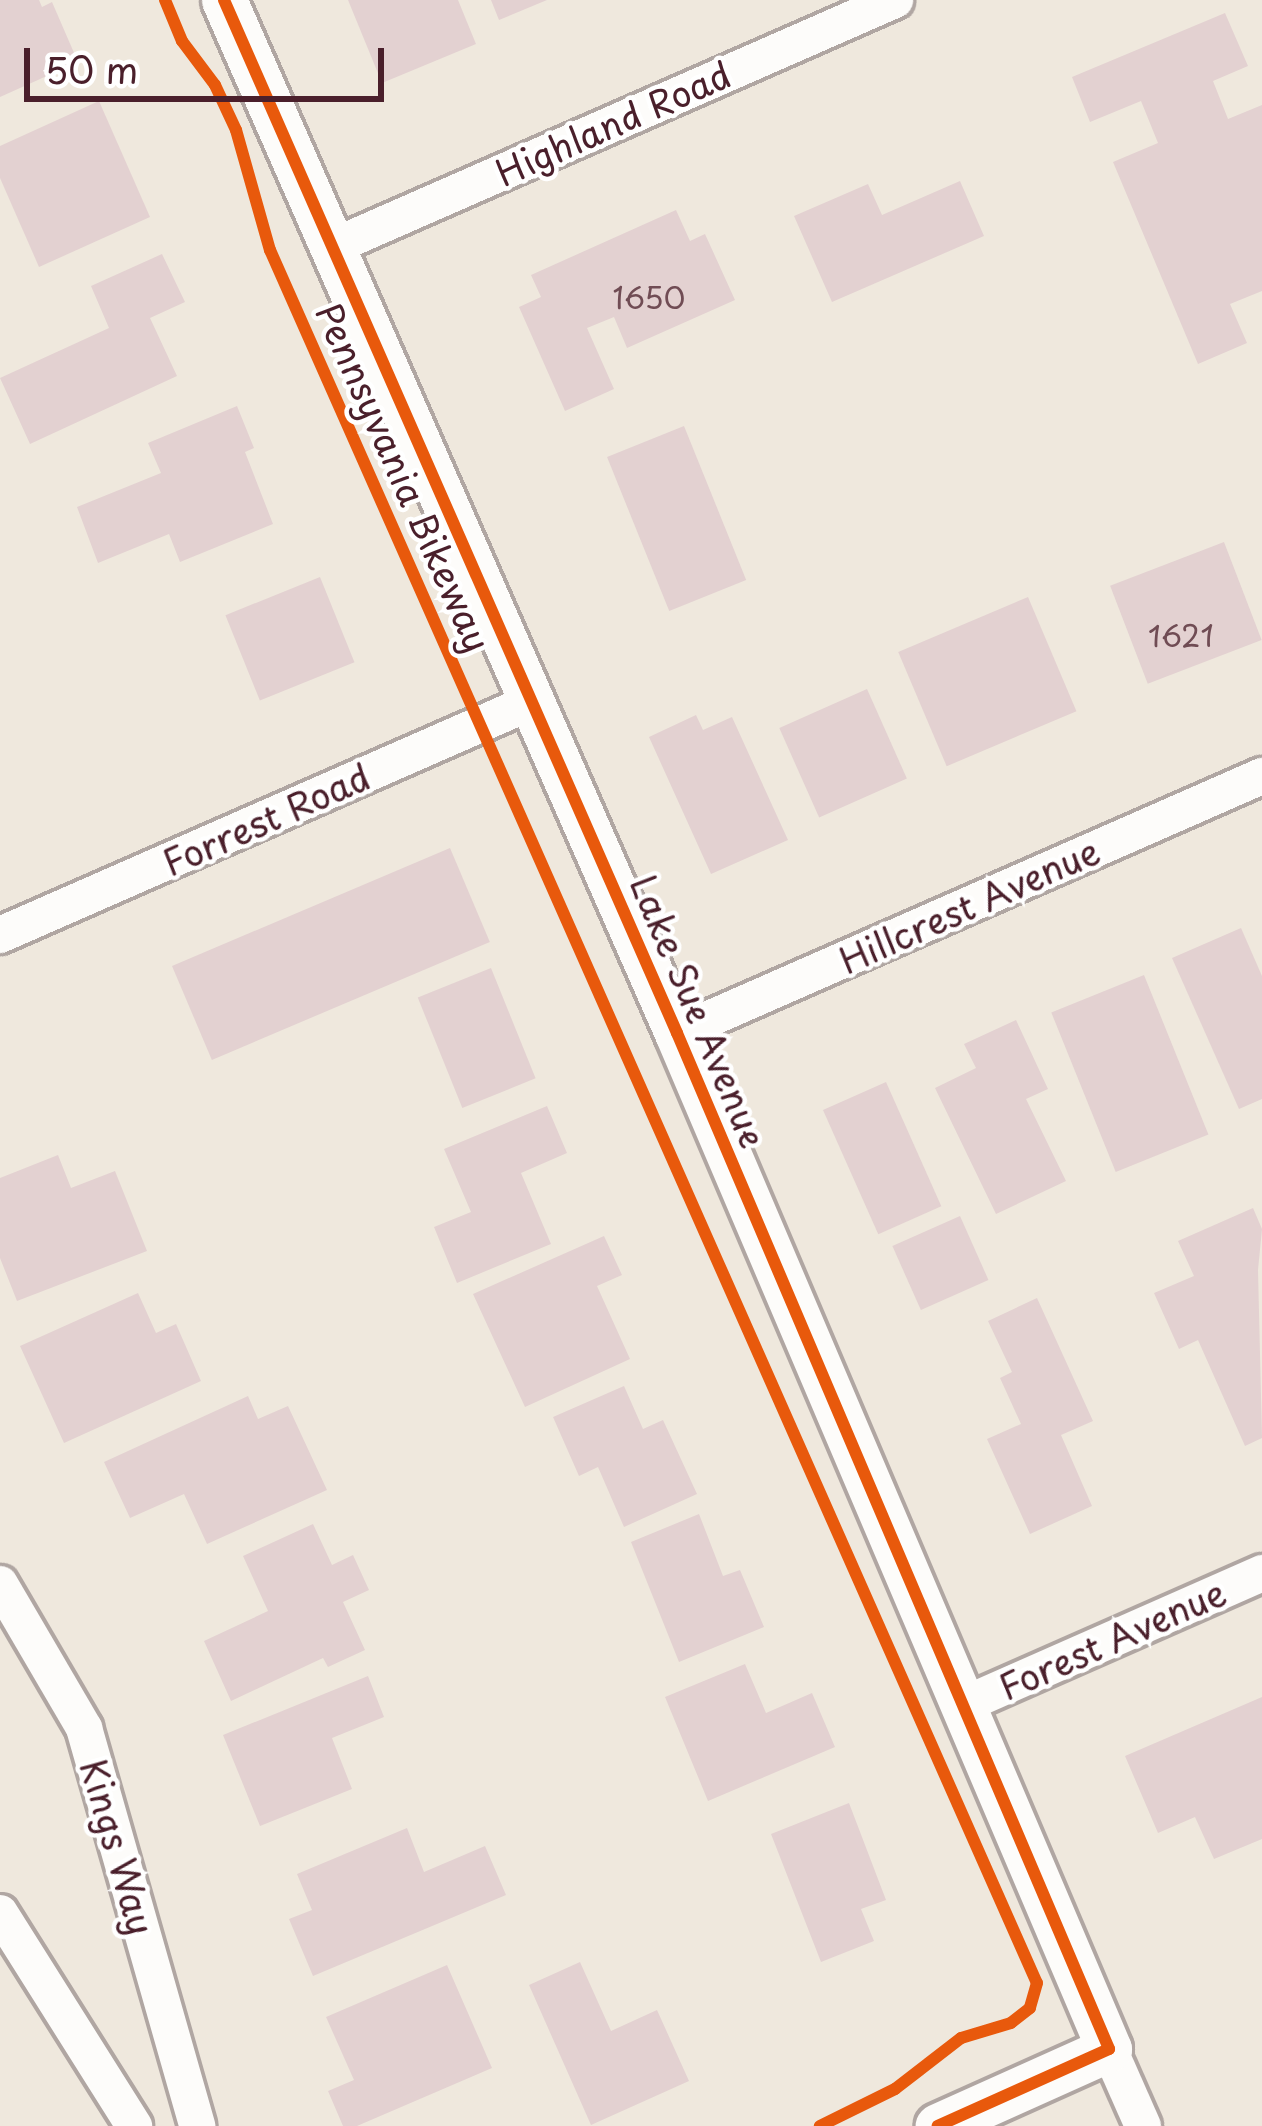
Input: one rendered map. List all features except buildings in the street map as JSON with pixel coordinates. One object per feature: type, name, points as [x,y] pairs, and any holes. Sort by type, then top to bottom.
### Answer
[{"type":"street","name":"Lake Sue Avenue","points":[[224,0],[676,1033],[1143,2126]]},
{"type":"street","name":"Highland Road","points":[[332,247],[895,0]]},
{"type":"street","name":"Forrest Road","points":[[0,935],[531,702]]},
{"type":"street","name":"Hillcrest Avenue","points":[[676,1033],[1262,776]]},
{"type":"street","name":"Forest Avenue","points":[[963,1705],[1262,1573]]},
{"type":"street","name":"Kings Way","points":[[0,1584],[84,1728],[197,2126]]},
{"type":"street","points":[[0,1913],[134,2126]]},
{"type":"street","points":[[938,2126],[1109,2049]]},
{"type":"cycle path","name":"Pennsyvania Bikeway","points":[[165,0],[182,41],[215,85],[236,130],[270,250],[1037,1983],[1030,2008],[1011,2023],[961,2038],[895,2089],[820,2126]]},
{"type":"cycle path","name":"Pennsyvania Bikeway","points":[[224,0],[677,1033],[1109,2049],[938,2126]]}]
